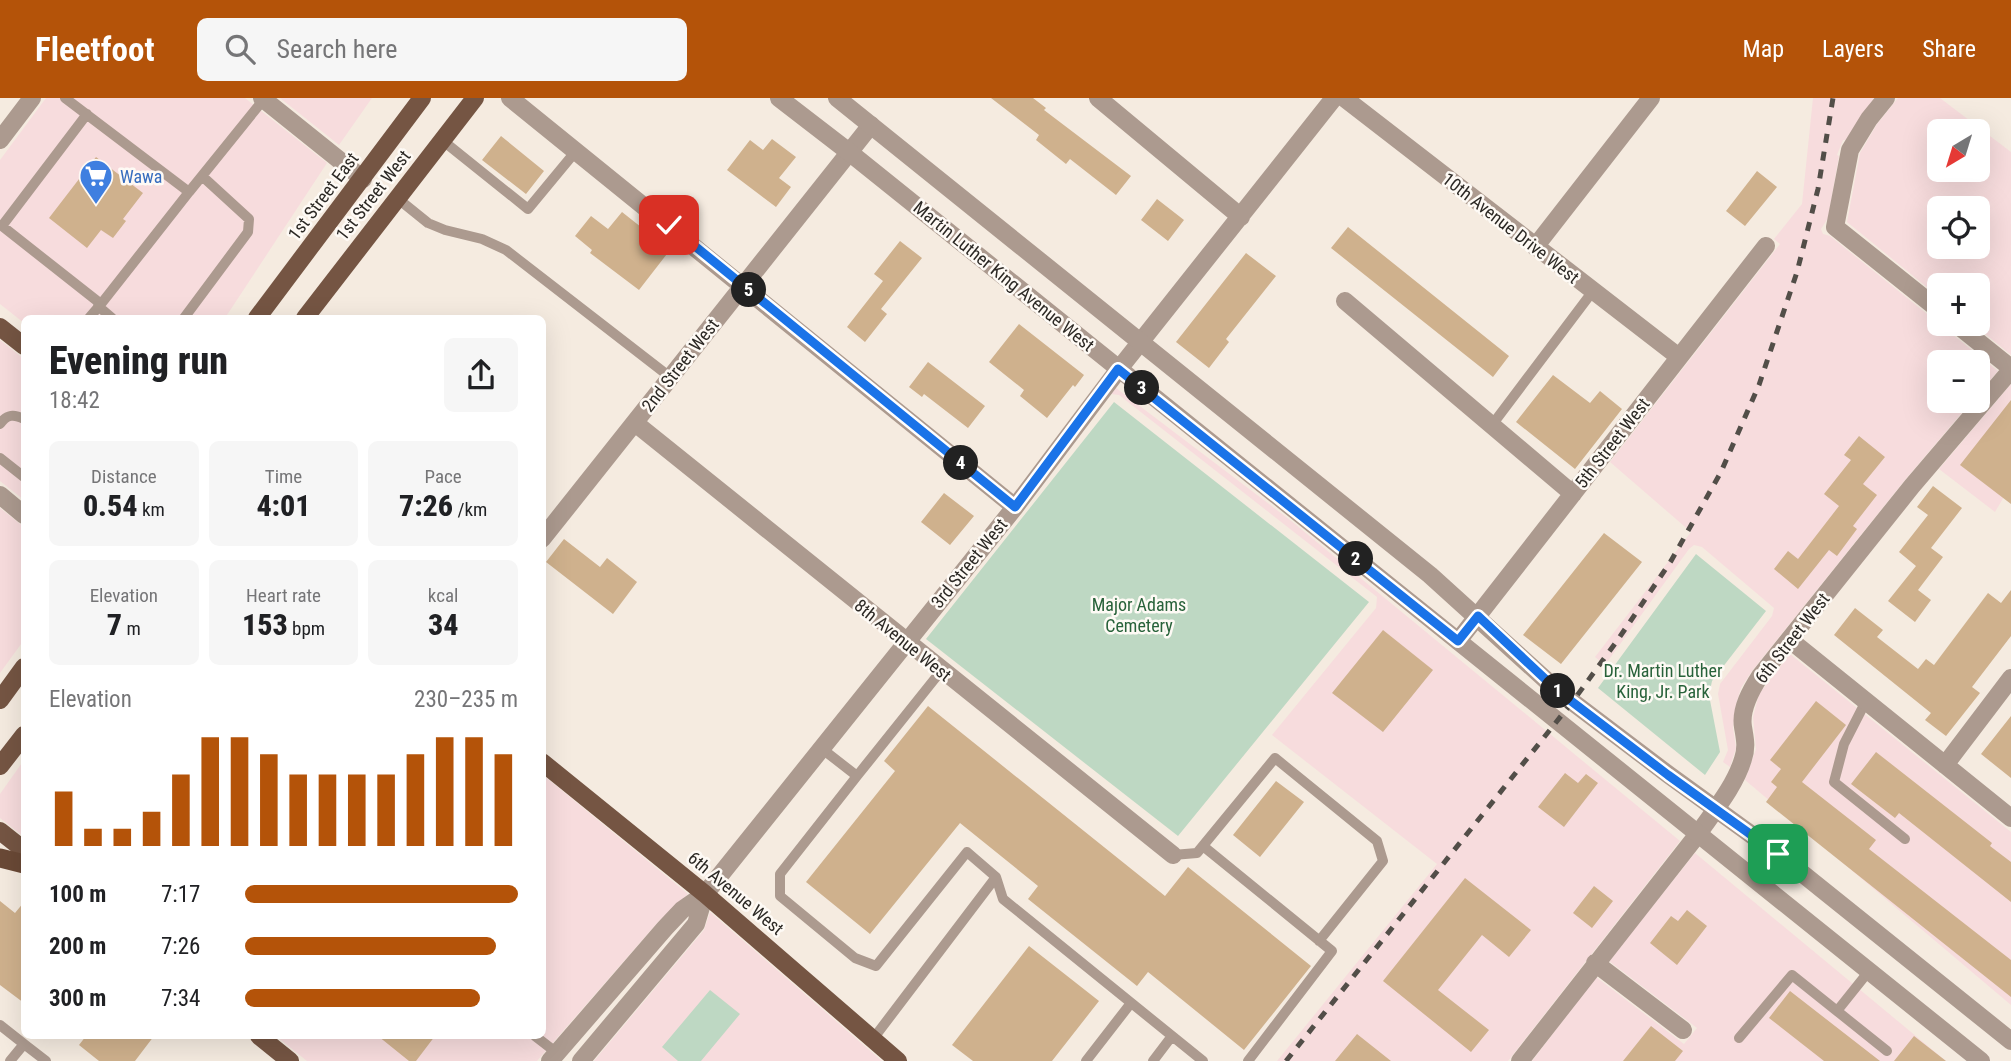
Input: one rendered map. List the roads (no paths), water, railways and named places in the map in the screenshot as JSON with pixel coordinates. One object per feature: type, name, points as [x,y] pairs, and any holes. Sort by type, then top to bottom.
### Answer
[{"type":"highway","points":[[0,858],[21,863]]},
{"type":"main road","name":"1st Street East","points":[[259,315],[422,98]]},
{"type":"main road","name":"1st Street West","points":[[307,315],[475,98]]},
{"type":"main road","points":[[0,327],[21,344]]},
{"type":"main road","points":[[3,688],[21,670]]},
{"type":"main road","points":[[0,766],[21,739]]},
{"type":"main road","name":"6th Avenue West","points":[[546,765],[705,894],[898,1061]]},
{"type":"main road","points":[[0,831],[21,848]]},
{"type":"main road","points":[[262,1039],[290,1061]]},
{"type":"street","points":[[0,140],[32,98]]},
{"type":"street","points":[[510,98],[1015,507]]},
{"type":"street","name":"Martin Luther King Avenue West","points":[[779,98],[1981,1061]]},
{"type":"street","name":"Martin Luther King Avenue West","points":[[837,98],[1430,575],[1558,691],[1805,875],[2011,1041]]},
{"type":"street","points":[[1098,98],[1241,217]]},
{"type":"street","name":"3rd Street West","points":[[558,1058],[682,910],[705,894],[1015,507],[1118,369],[1334,98]]},
{"type":"street","name":"10th Avenue Drive West","points":[[1343,98],[1679,356]]},
{"type":"street","points":[[1535,247],[1651,98]]},
{"type":"street","points":[[1886,98],[1850,150],[1835,227],[1927,300]]},
{"type":"street","points":[[263,99],[363,179]]},
{"type":"street","name":"2nd Street West","points":[[546,534],[870,125]]},
{"type":"street","name":"5th Street West","points":[[1458,641],[1766,246]]},
{"type":"street","points":[[1345,300],[1573,494]]},
{"type":"street","points":[[1971,336],[2011,369]]},
{"type":"street","name":"6th Street West","points":[[1520,1061],[1716,808],[1744,759],[1746,736],[1743,718],[1751,690],[1760,676],[1912,486],[2011,369]]},
{"type":"street","name":"8th Avenue West","points":[[635,424],[1173,855]]},
{"type":"street","points":[[0,495],[21,512]]},
{"type":"street","points":[[1790,640],[2011,818]]},
{"type":"street","points":[[1945,765],[2011,678]]},
{"type":"street","name":"3rd Street West","points":[[581,1061],[696,924],[705,894]]},
{"type":"street","points":[[1595,963],[1683,1030]]},
{"type":"lane","points":[[65,98],[189,192]]},
{"type":"lane","points":[[92,315],[263,99]]},
{"type":"lane","points":[[87,114],[2,226],[109,315]]},
{"type":"lane","points":[[442,140],[528,209],[576,151]]},
{"type":"lane","points":[[186,315],[248,232],[249,219],[202,176]]},
{"type":"lane","points":[[397,198],[428,223],[444,230],[482,239],[506,250],[670,377]]},
{"type":"lane","points":[[1492,425],[1593,291]]},
{"type":"lane","points":[[0,424],[5,417],[14,415],[21,418]]},
{"type":"lane","points":[[0,458],[21,475]]},
{"type":"lane","points":[[942,671],[780,874],[780,896],[855,958],[876,966],[967,852],[996,877],[1003,899],[1203,1061]]},
{"type":"lane","points":[[1866,701],[1844,744],[1834,782],[1905,839]]},
{"type":"lane","points":[[821,748],[857,776]]},
{"type":"lane","points":[[1173,855],[1197,853],[1275,758],[1377,841],[1383,861],[1319,941]]},
{"type":"lane","points":[[1203,846],[1332,951],[1248,1061]]},
{"type":"lane","points":[[873,1039],[996,877]]},
{"type":"lane","points":[[1837,1011],[1869,971]]},
{"type":"lane","points":[[1739,1038],[1792,975],[1887,1051]]},
{"type":"lane","points":[[1086,1061],[1131,1003]]},
{"type":"lane","points":[[0,1025],[46,1061]]},
{"type":"lane","points":[[1153,1061],[1172,1036]]},
{"type":"lane","points":[[538,1039],[558,1058]]},
{"type":"lane","points":[[10,1061],[24,1044]]},
{"type":"railway","points":[[1286,1061],[1573,701],[1671,561],[1721,472],[1759,385],[1797,272],[1818,189],[1833,98]]},
{"type":"place","name":"Wawa","points":[[96,206]]},
{"type":"park label","name":"Major Adams Cemetery","points":[[1139,614]]},
{"type":"park label","name":"Dr. Martin Luther King, Jr. Park","points":[[1663,680]]}]
